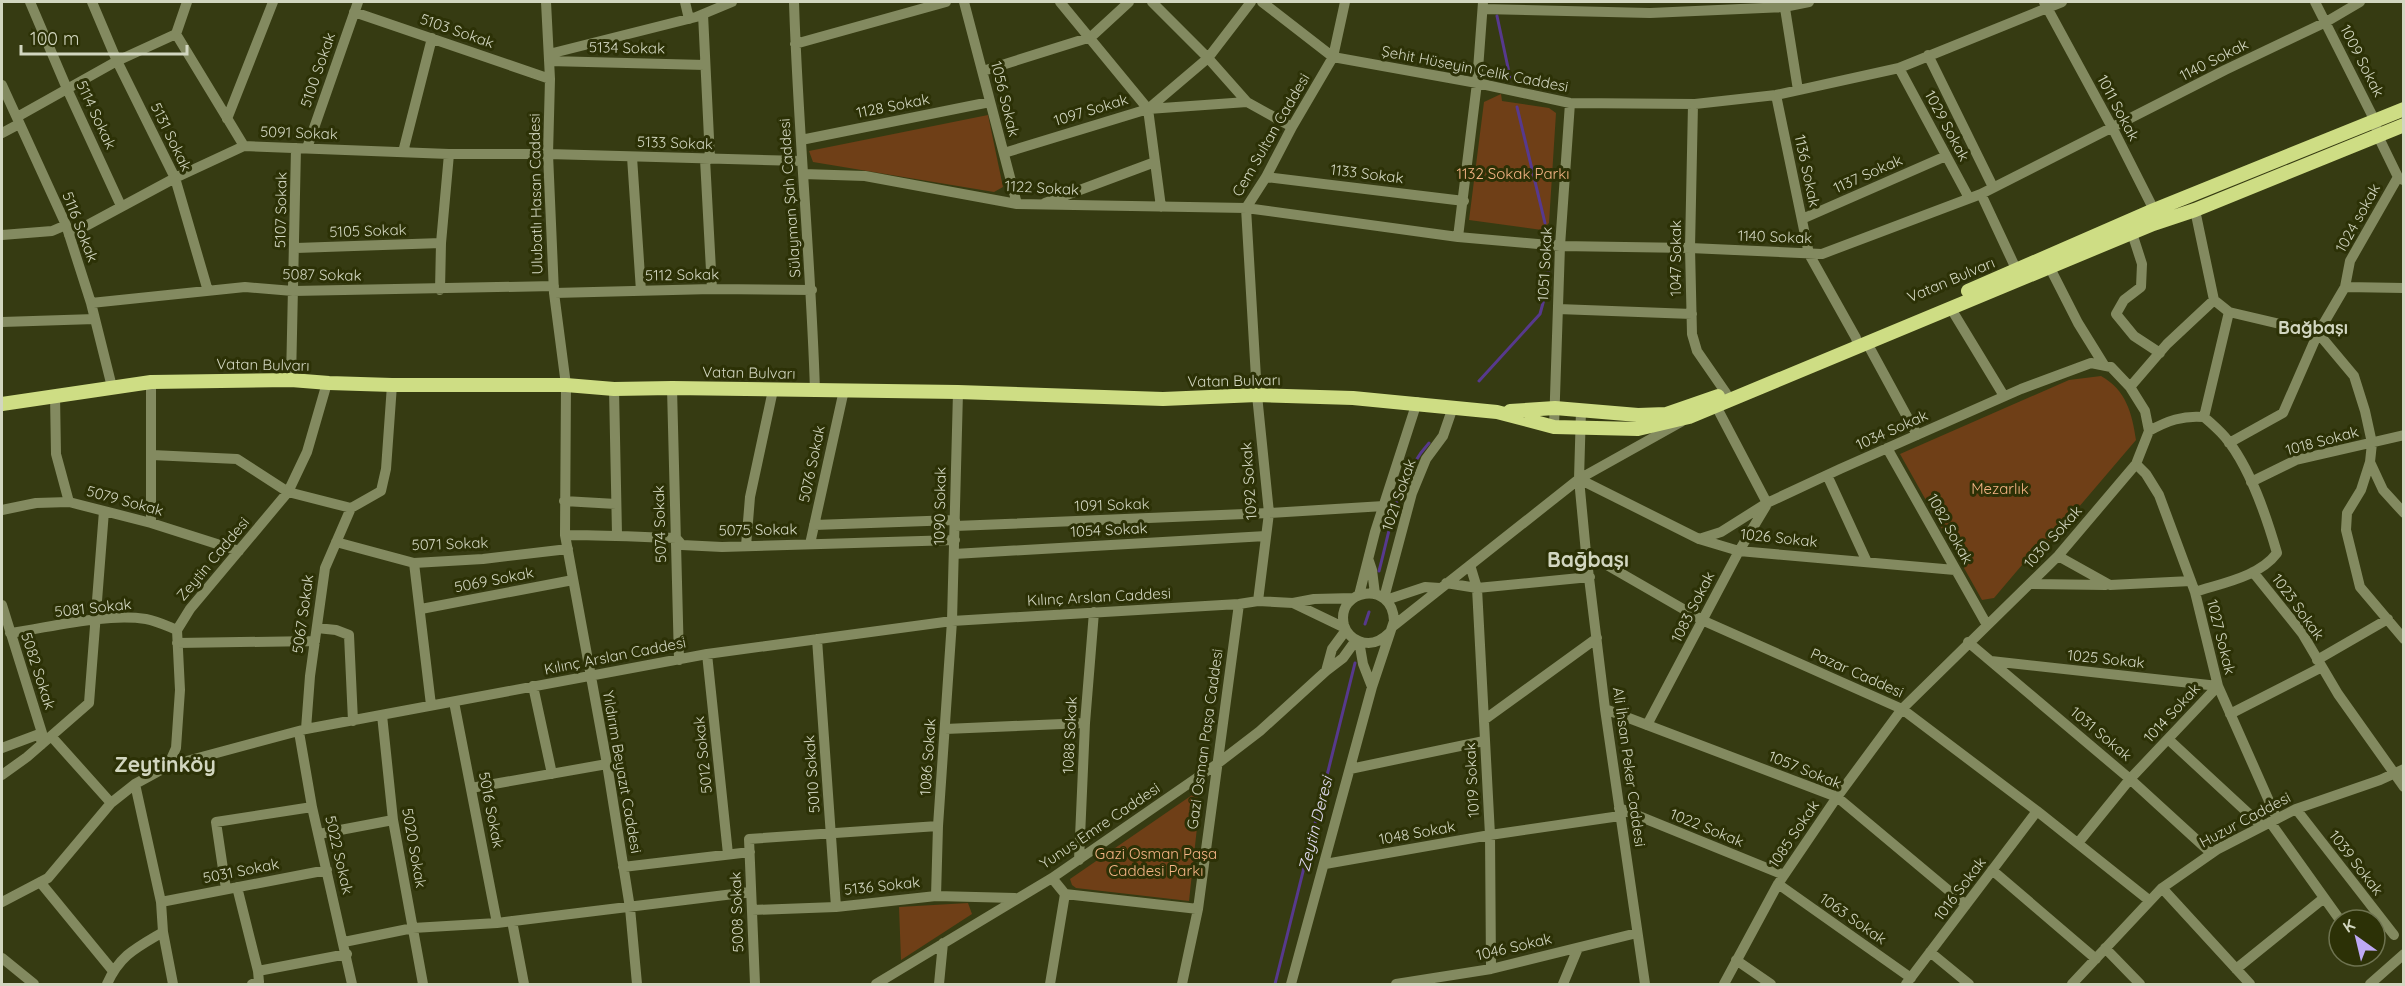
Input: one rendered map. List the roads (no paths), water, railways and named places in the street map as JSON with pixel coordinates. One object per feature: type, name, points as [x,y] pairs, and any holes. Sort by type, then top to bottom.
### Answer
[{"type":"main road","name":"Vatan Bulvarı","points":[[1861,343],[2403,109]]},
{"type":"main road","name":"Vatan Bulvarı","points":[[2,404],[151,382],[291,380],[392,385],[566,385],[614,389],[958,392],[1163,399],[1257,395],[1353,398],[1417,402],[1497,412],[1554,427],[1638,429],[1689,417],[1723,400],[1950,307],[2015,277],[2050,268],[2132,233],[2154,217],[2195,210],[2403,125]]},
{"type":"main road","name":"Vatan Bulvarı","points":[[1497,412],[1555,408],[1638,415],[1666,414],[1723,400]]},
{"type":"street","name":"5114 Sokak","points":[[30,2],[121,206]]},
{"type":"street","name":"5131 Sokak","points":[[92,2],[117,61],[175,178],[208,291]]},
{"type":"street","points":[[227,119],[273,2]]},
{"type":"street","name":"5100 Sokak","points":[[302,148],[358,2]]},
{"type":"street","name":"Ulubatlı Hasan Caddesi","points":[[546,2],[550,79],[548,154],[554,289],[566,385]]},
{"type":"street","points":[[685,2],[689,19]]},
{"type":"street","points":[[549,57],[689,19],[732,2]]},
{"type":"street","name":"Sülayman Şah Caddesi","points":[[794,2],[801,161],[812,290],[815,392]]},
{"type":"street","points":[[795,44],[946,2]]},
{"type":"street","name":"1056 Sokak","points":[[964,2],[1017,204]]},
{"type":"street","points":[[1060,2],[1148,109],[1161,207]]},
{"type":"street","points":[[983,71],[1091,37],[1130,2]]},
{"type":"street","points":[[1152,2],[1208,58],[1247,102],[1292,127]]},
{"type":"street","name":"1097 Sokak","points":[[1004,153],[1148,109],[1208,58],[1251,2]]},
{"type":"street","points":[[1262,2],[1333,57]]},
{"type":"street","name":"Cem Sultan Caddesi","points":[[1257,395],[1246,208],[1266,177],[1333,57],[1345,2]]},
{"type":"street","points":[[1458,237],[1477,83],[1483,5],[1645,7],[1786,5],[1809,2]]},
{"type":"street","name":"Şehit Hüseyin Çelik Caddesi","points":[[1333,57],[1477,83],[1570,104],[1693,104],[1776,95],[1899,68],[2046,5],[2062,2]]},
{"type":"street","name":"1009 Sokak","points":[[2315,2],[2375,121],[2378,136],[2401,178]]},
{"type":"street","name":"1140 Sokak","points":[[1246,208],[1458,237],[1560,246],[1690,248],[1822,254],[1981,194],[2113,129],[2225,70],[2326,22],[2360,2]]},
{"type":"street","points":[[185,3],[176,34],[244,146]]},
{"type":"street","points":[[1786,5],[1798,90]]},
{"type":"street","name":"1011 Sokak","points":[[2046,5],[2113,129],[2154,217]]},
{"type":"street","name":"5103 Sokak","points":[[354,12],[550,79]]},
{"type":"street","points":[[702,14],[712,289]]},
{"type":"street","points":[[2,133],[117,61],[176,34]]},
{"type":"street","points":[[403,152],[432,38]]},
{"type":"street","name":"1029 Sokak","points":[[1928,55],[1993,187]]},
{"type":"street","name":"5134 Sokak","points":[[549,57],[705,64]]},
{"type":"street","name":"1029 Sokak","points":[[1899,68],[1969,198]]},
{"type":"street","name":"5116 Sokak","points":[[2,85],[68,230],[91,303],[112,387]]},
{"type":"street","name":"1136 Sokak","points":[[1776,95],[1809,254],[1917,435]]},
{"type":"street","name":"1128 Sokak","points":[[801,140],[990,102]]},
{"type":"street","points":[[1148,109],[1247,102]]},
{"type":"street","name":"1051 Sokak","points":[[1554,427],[1560,246],[1570,104]]},
{"type":"street","name":"1047 Sokak","points":[[1693,104],[1690,248],[1692,334],[1697,351],[1723,400],[1767,503]]},
{"type":"street","name":"5091 Sokak","points":[[2,235],[68,230],[244,146],[449,154],[548,154]]},
{"type":"street","name":"5107 Sokak","points":[[291,380],[293,291],[302,148]]},
{"type":"street","points":[[440,290],[441,243],[449,154]]},
{"type":"street","name":"5133 Sokak","points":[[548,154],[801,161]]},
{"type":"street","name":"1137 Sokak","points":[[1802,219],[1946,156]]},
{"type":"street","points":[[632,157],[641,291]]},
{"type":"street","points":[[1039,205],[1155,162]]},
{"type":"street","name":"1122 Sokak","points":[[803,174],[865,176],[1017,204],[1246,208]]},
{"type":"street","name":"1133 Sokak","points":[[1266,177],[1464,201]]},
{"type":"street","name":"1024 sokak","points":[[2229,443],[2283,413],[2318,333],[2345,287],[2350,261],[2401,178]]},
{"type":"street","points":[[1981,194],[2015,277]]},
{"type":"street","points":[[2195,210],[2214,300],[2229,312],[2318,333],[2354,376],[2372,443],[2370,462],[2361,490],[2347,513],[2346,530],[2360,587],[2402,635]]},
{"type":"street","points":[[2132,233],[2142,264],[2141,287],[2124,300],[2116,314],[2134,336],[2160,353]]},
{"type":"street","name":"5105 Sokak","points":[[296,248],[441,243]]},
{"type":"street","points":[[2050,268],[2078,323],[2104,365],[2111,367],[2130,387],[2145,411],[2148,431],[2167,421],[2190,416],[2204,417],[2229,312]]},
{"type":"street","name":"5087 Sokak","points":[[91,303],[245,287],[293,291],[554,289]]},
{"type":"street","points":[[2345,287],[2403,288]]},
{"type":"street","name":"5112 Sokak","points":[[554,289],[812,290]]},
{"type":"street","points":[[2130,387],[2160,353],[2214,300]]},
{"type":"street","points":[[1950,307],[2004,396]]},
{"type":"street","points":[[1558,309],[1692,314]]},
{"type":"street","points":[[2,322],[95,319]]},
{"type":"street","name":"1034 Sokak","points":[[1699,539],[1721,532],[1767,503],[2004,396],[2091,363],[2104,365]]},
{"type":"street","points":[[151,382],[151,523]]},
{"type":"street","name":"Zeytin Caddesi","points":[[177,630],[190,609],[288,492],[307,452],[327,383]]},
{"type":"street","points":[[152,455],[197,455],[237,459],[288,492],[351,508],[381,491],[386,469],[392,385]]},
{"type":"street","name":"Yıldırım Beyazıt Caddesi","points":[[566,385],[565,535],[607,764],[630,908],[637,984]]},
{"type":"street","name":"5074 Sokak","points":[[672,388],[679,660]]},
{"type":"street","points":[[614,389],[617,534]]},
{"type":"street","points":[[746,546],[750,498],[772,390]]},
{"type":"street","name":"5076 Sokak","points":[[810,544],[844,390]]},
{"type":"street","name":"1090 Sokak","points":[[952,621],[958,392]]},
{"type":"street","points":[[55,395],[56,454],[69,502]]},
{"type":"street","name":"1092 Sokak","points":[[1257,395],[1269,513],[1258,601]]},
{"type":"street","points":[[1372,687],[1357,640],[1346,629],[1345,609],[1356,596],[1369,561],[1375,532],[1417,402]]},
{"type":"street","name":"1021 Sokak","points":[[1381,597],[1412,493],[1426,459],[1443,436],[1453,407]]},
{"type":"street","name":"Ali İhsan Peker Caddesi","points":[[1581,410],[1579,478],[1586,553],[1605,709],[1645,984]]},
{"type":"street","points":[[1357,640],[1372,643],[1384,638],[1390,630],[1443,585],[1579,478],[1689,417]]},
{"type":"street","name":"1023 Sokak","points":[[2204,417],[2229,443],[2251,482],[2270,527],[2277,553],[2272,560],[2253,572],[2302,633],[2319,663],[2399,772],[2403,787]]},
{"type":"street","name":"1030 Sokak","points":[[1902,709],[2058,556],[2136,464],[2148,431]]},
{"type":"street","name":"1018 Sokak","points":[[2251,482],[2296,460],[2403,435]]},
{"type":"street","name":"1082 Sokak","points":[[1887,448],[1987,625]]},
{"type":"street","points":[[2370,462],[2383,490],[2403,513]]},
{"type":"street","name":"1027 Sokak","points":[[2136,464],[2146,474],[2159,495],[2191,580],[2218,686],[2269,822]]},
{"type":"street","points":[[1827,475],[1867,562]]},
{"type":"street","name":"1026 Sokak","points":[[1579,478],[1699,539],[1739,551],[1955,570]]},
{"type":"street","points":[[564,501],[616,504]]},
{"type":"street","name":"5079 Sokak","points":[[2,510],[36,502],[69,502],[151,523],[239,551]]},
{"type":"street","name":"1083 Sokak","points":[[1647,725],[1739,551],[1767,503]]},
{"type":"street","name":"1091 Sokak","points":[[814,525],[1269,513],[1384,506]]},
{"type":"street","name":"5067 Sokak","points":[[302,730],[325,568],[351,508]]},
{"type":"street","points":[[2,748],[47,734],[89,703],[104,511]]},
{"type":"street","name":"5075 Sokak","points":[[565,535],[617,534],[676,538],[682,545],[746,546],[955,540]]},
{"type":"street","name":"1054 Sokak","points":[[954,554],[1266,536]]},
{"type":"street","name":"5071 Sokak","points":[[336,542],[414,564],[483,560],[568,549]]},
{"type":"street","name":"Pazar Caddesi","points":[[1586,553],[1704,621],[1902,709],[2150,900]]},
{"type":"street","points":[[2058,556],[2110,585]]},
{"type":"street","points":[[1291,984],[1394,614],[1381,597],[1369,561]]},
{"type":"street","points":[[414,564],[431,705]]},
{"type":"street","name":"1019 Sokak","points":[[1470,565],[1477,588],[1490,835],[1491,969]]},
{"type":"street","points":[[2195,592],[2253,572]]},
{"type":"street","points":[[1356,596],[1381,597],[1443,585],[1477,588],[1590,577]]},
{"type":"street","name":"5069 Sokak","points":[[421,609],[573,580]]},
{"type":"street","points":[[2031,584],[2110,585],[2191,580]]},
{"type":"street","name":"Kılınç Arslan Caddesi","points":[[2,902],[48,878],[111,803],[135,784],[168,766],[302,730],[707,654],[952,621],[1258,601],[1293,603],[1356,596]]},
{"type":"street","name":"Kılınç Arslan Caddesi","points":[[1293,603],[1346,629]]},
{"type":"street","name":"Gazi Osman Paşa Caddesi","points":[[1182,984],[1198,909],[1239,604]]},
{"type":"street","name":"5082 Sokak","points":[[2,606],[4,618],[47,734],[41,746],[2,775]]},
{"type":"street","name":"1088 Sokak","points":[[1079,860],[1084,723],[1094,612]]},
{"type":"street","name":"5081 Sokak","points":[[10,633],[97,620],[132,618],[149,620],[177,630]]},
{"type":"street","points":[[2230,714],[2319,663],[2388,619]]},
{"type":"street","name":"1086 Sokak","points":[[936,896],[938,826],[952,621]]},
{"type":"street","points":[[317,628],[336,630],[349,635],[352,721]]},
{"type":"street","name":"Yunus Emre Caddesi","points":[[1326,671],[1332,649],[1346,629]]},
{"type":"street","points":[[168,766],[176,748],[180,690],[177,630]]},
{"type":"street","points":[[1484,720],[1597,638]]},
{"type":"street","name":"5010 Sokak","points":[[817,639],[836,907]]},
{"type":"street","name":"Yunus Emre Caddesi","points":[[876,984],[1015,898],[1052,878],[1217,764],[1260,731],[1343,658],[1357,640]]},
{"type":"street","points":[[177,643],[315,641]]},
{"type":"street","name":"1031 Sokak","points":[[1968,642],[2130,779],[2211,853]]},
{"type":"street","name":"5012 Sokak","points":[[707,654],[728,854]]},
{"type":"street","name":"1025 Sokak","points":[[1991,661],[2218,686]]},
{"type":"street","points":[[533,686],[552,774]]},
{"type":"street","name":"1014 Sokak","points":[[2078,843],[2130,779],[2218,686]]},
{"type":"street","name":"5016 Sokak","points":[[454,702],[497,923]]},
{"type":"street","name":"1057 Sokak","points":[[1605,709],[1837,797],[1966,905]]},
{"type":"street","name":"1085 Sokak","points":[[1724,984],[1781,880],[1837,797],[1902,709]]},
{"type":"street","name":"5020 Sokak","points":[[382,715],[393,820],[423,984]]},
{"type":"street","points":[[945,729],[1084,723]]},
{"type":"street","name":"5022 Sokak","points":[[302,730],[312,807],[352,984]]},
{"type":"street","points":[[47,734],[111,803]]},
{"type":"street","points":[[2168,739],[2269,822],[2331,908]]},
{"type":"street","points":[[1350,769],[1484,741]]},
{"type":"street","points":[[471,788],[607,764]]},
{"type":"street","name":"Huzur Caddesi","points":[[2072,984],[2162,888],[2211,853],[2295,809],[2399,772]]},
{"type":"street","points":[[135,784],[161,902],[163,932],[173,984]]},
{"type":"street","points":[[252,984],[259,982],[258,972],[231,888],[216,822],[312,807]]},
{"type":"street","name":"1039 Sokak","points":[[2295,809],[2394,935]]},
{"type":"street","name":"1016 Sokak","points":[[1908,981],[2037,811]]},
{"type":"street","name":"1048 Sokak","points":[[1325,864],[1620,812]]},
{"type":"street","name":"1022 Sokak","points":[[1620,812],[1781,880]]},
{"type":"street","points":[[318,834],[393,820]]},
{"type":"street","points":[[832,833],[938,826]]},
{"type":"street","name":"5008 Sokak","points":[[755,984],[749,839],[832,833]]},
{"type":"street","points":[[623,867],[750,852]]},
{"type":"street","name":"5031 Sokak","points":[[161,902],[327,870]]},
{"type":"street","points":[[1992,870],[2096,958]]},
{"type":"street","points":[[1052,878],[1065,894],[1198,909]]},
{"type":"street","name":"1063 Sokak","points":[[1781,880],[1908,981]]},
{"type":"street","points":[[40,882],[113,972]]},
{"type":"street","points":[[2162,888],[2250,984]]},
{"type":"street","points":[[344,942],[413,928],[497,923],[750,892]]},
{"type":"street","points":[[1050,984],[1065,894]]},
{"type":"street","name":"5136 Sokak","points":[[752,910],[836,907],[936,896],[1015,898]]},
{"type":"street","points":[[2236,969],[2324,898]]},
{"type":"street","points":[[512,921],[524,984]]},
{"type":"street","points":[[107,984],[126,953],[163,932]]},
{"type":"street","name":"1046 Sokak","points":[[1396,984],[1491,969],[1637,933]]},
{"type":"street","points":[[939,984],[943,944]]},
{"type":"street","points":[[1563,984],[1578,948]]},
{"type":"street","points":[[2105,948],[2140,984]]},
{"type":"street","points":[[1930,952],[1970,984]]},
{"type":"street","points":[[258,972],[347,954]]},
{"type":"street","points":[[2370,984],[2403,954]]},
{"type":"street","points":[[2,957],[34,984]]},
{"type":"street","points":[[1736,960],[1771,984]]},
{"type":"waterway","name":"Zeytin Deresi","points":[[1497,16],[1510,77]]},
{"type":"waterway","name":"Zeytin Deresi","points":[[1517,107],[1545,223]]},
{"type":"waterway","name":"Zeytin Deresi","points":[[1479,381],[1540,314],[1546,292],[1549,264]]},
{"type":"waterway","name":"Zeytin Deresi","points":[[1379,571],[1402,487],[1409,471],[1429,443]]},
{"type":"waterway","name":"Zeytin Deresi","points":[[1365,624],[1369,612]]},
{"type":"waterway","name":"Zeytin Deresi","points":[[1275,984],[1355,663]]},
{"type":"district","name":"Bağbaşı","points":[[2313,328]]},
{"type":"district","name":"Bağbaşı","points":[[1588,560]]},
{"type":"district","name":"Zeytinköy","points":[[165,765]]},
{"type":"park label","name":"1132 Sokak Parkı","points":[[1513,174]]},
{"type":"park label","name":"Mezarlık","points":[[2000,489]]},
{"type":"park label","name":"Gazi Osman Paşa Caddesi Parkı","points":[[1156,862]]}]
